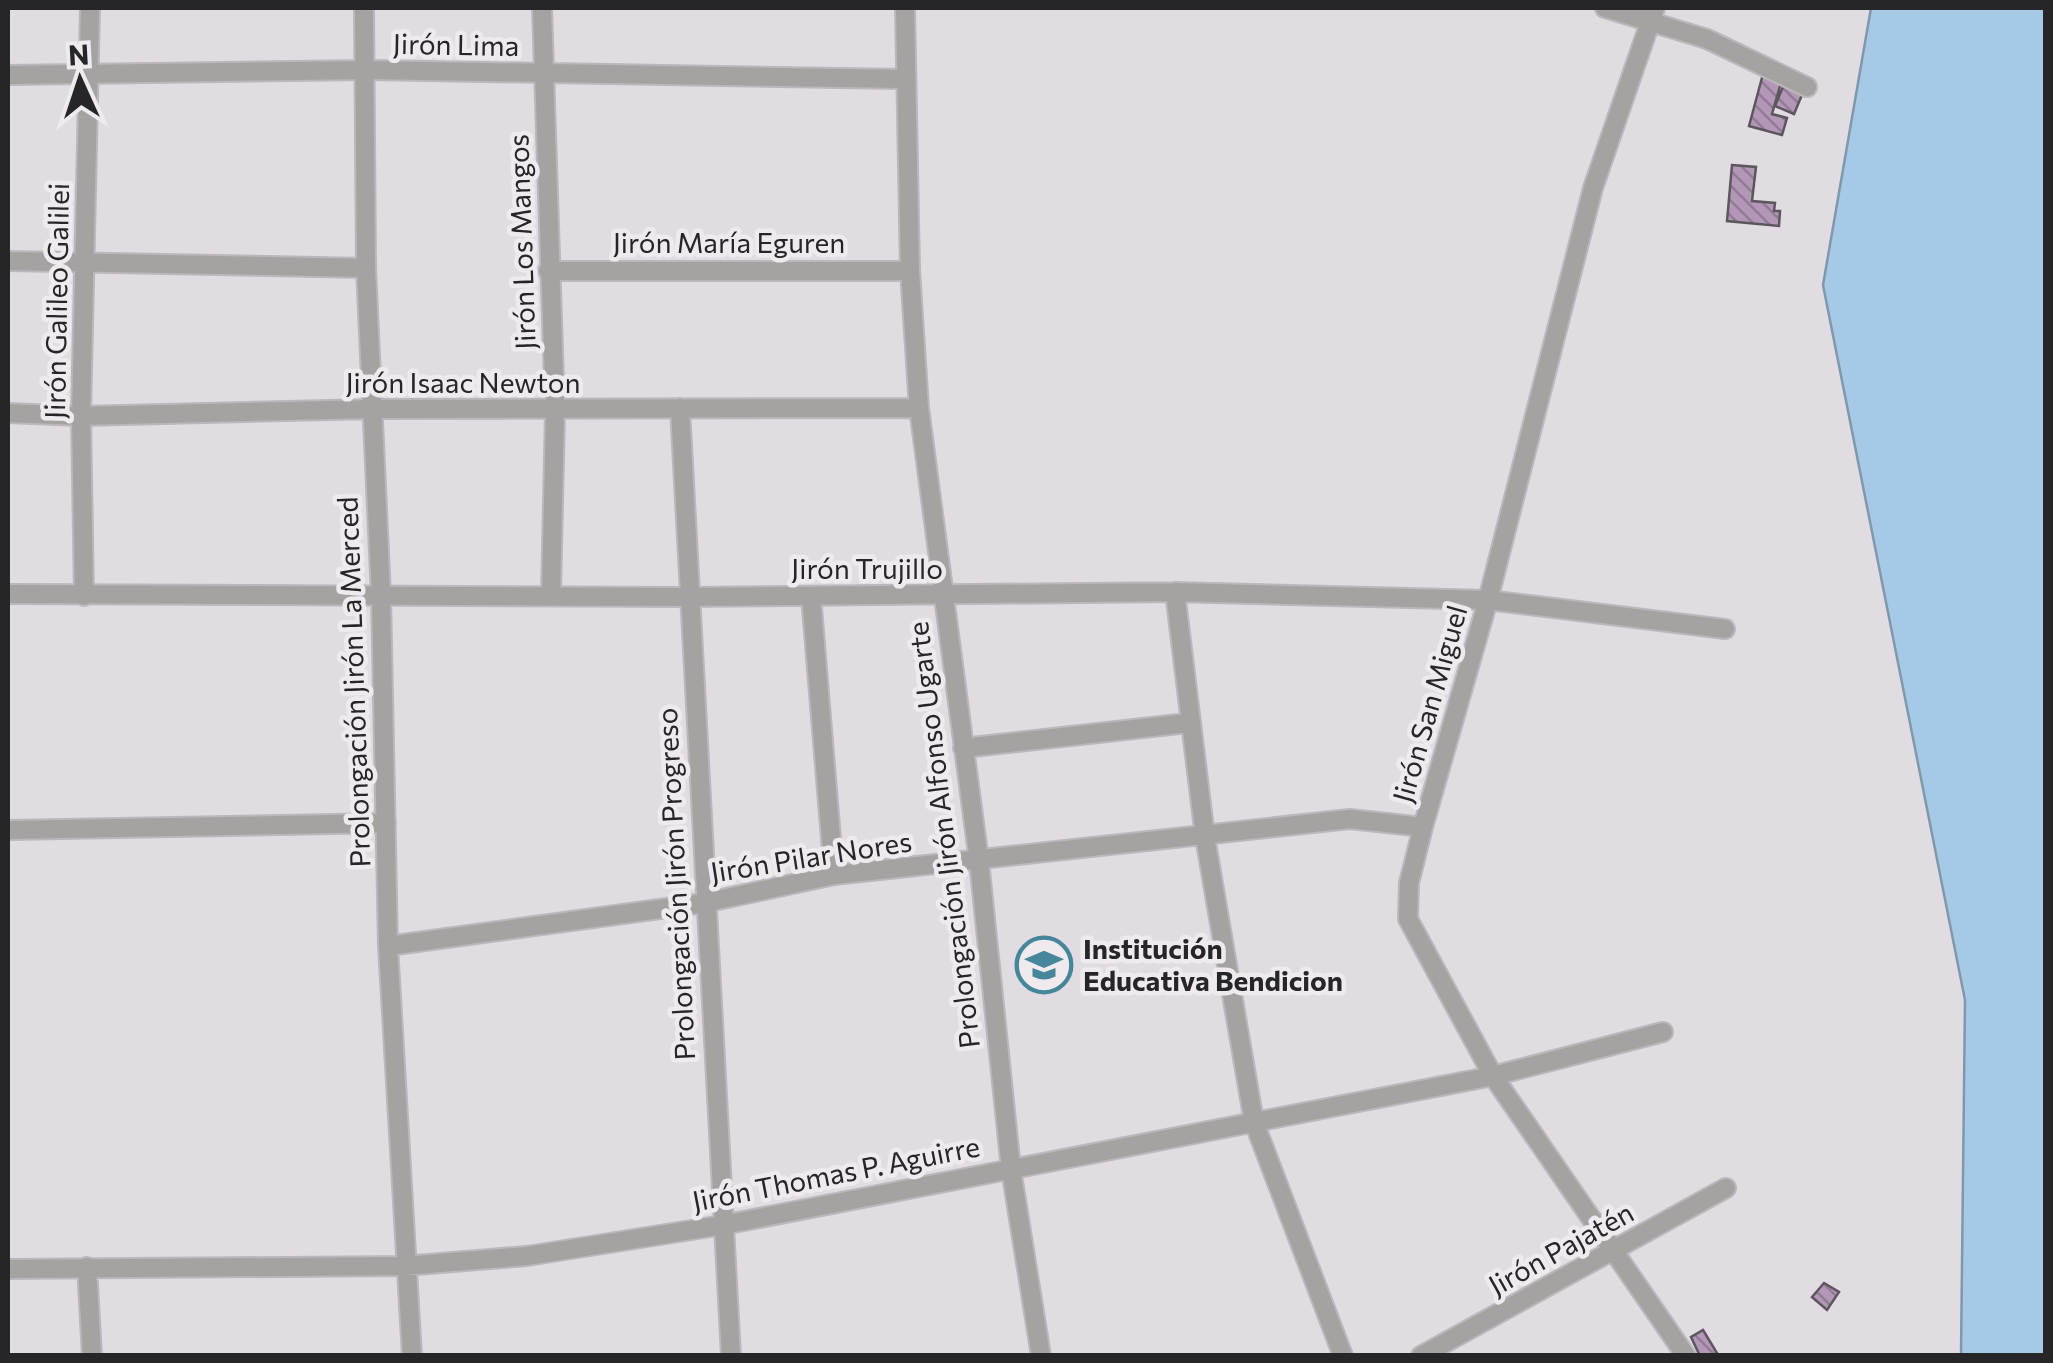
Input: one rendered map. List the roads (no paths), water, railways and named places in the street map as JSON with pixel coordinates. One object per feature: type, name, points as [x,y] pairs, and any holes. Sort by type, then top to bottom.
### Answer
[{"type":"street","name":"Jirón Galileo Galilei","points":[[84,596],[81,416],[90,8]]},
{"type":"street","name":"Prolongación Jirón La Merced","points":[[364,8],[368,70],[366,268],[381,596],[388,946],[412,1356]]},
{"type":"street","name":"Jirón Los Mangos","points":[[542,8],[555,412],[551,594]]},
{"type":"street","name":"Prolongación Jirón Alfonso Ugarte","points":[[905,8],[903,78],[919,408],[979,861],[1010,1169],[1041,1356]]},
{"type":"street","points":[[1605,8],[1653,14],[1807,87]]},
{"type":"street","name":"Jirón San Miguel","points":[[1653,14],[1593,188],[1488,600],[1423,827],[1410,883],[1408,919],[1492,1076],[1618,1250],[1686,1356]]},
{"type":"street","name":"Jirón Lima","points":[[8,75],[368,70],[903,78]]},
{"type":"street","points":[[8,261],[366,268]]},
{"type":"street","name":"Jirón María Eguren","points":[[548,271],[910,271]]},
{"type":"street","name":"Prolongación Jirón Progreso","points":[[680,408],[731,1356]]},
{"type":"street","name":"Jirón Isaac Newton","points":[[8,413],[81,416],[374,409],[555,412],[919,408]]},
{"type":"street","points":[[1175,592],[1188,724],[1254,1122],[1344,1356]]},
{"type":"street","name":"Jirón Trujillo","points":[[8,594],[551,594],[688,598],[1175,592],[1488,600],[1725,629]]},
{"type":"street","points":[[811,596],[834,875]]},
{"type":"street","points":[[963,748],[1188,724]]},
{"type":"street","name":"Jirón Pilar Nores","points":[[388,946],[704,903],[834,875],[1350,819],[1423,827]]},
{"type":"street","points":[[8,830],[386,823]]},
{"type":"street","name":"Jirón Thomas P. Aguirre","points":[[8,1269],[404,1266],[526,1256],[722,1225],[1492,1076],[1663,1032]]},
{"type":"street","name":"Jirón Pajatén","points":[[1421,1356],[1726,1188]]},
{"type":"street","points":[[88,1267],[92,1356]]},
{"type":"water","points":[[1871,8],[2045,8],[2045,1355],[1961,1355],[1965,1000],[1823,285]]},
{"type":"place","name":"Institución Educativa Bendicion","points":[[1044,965]]}]
